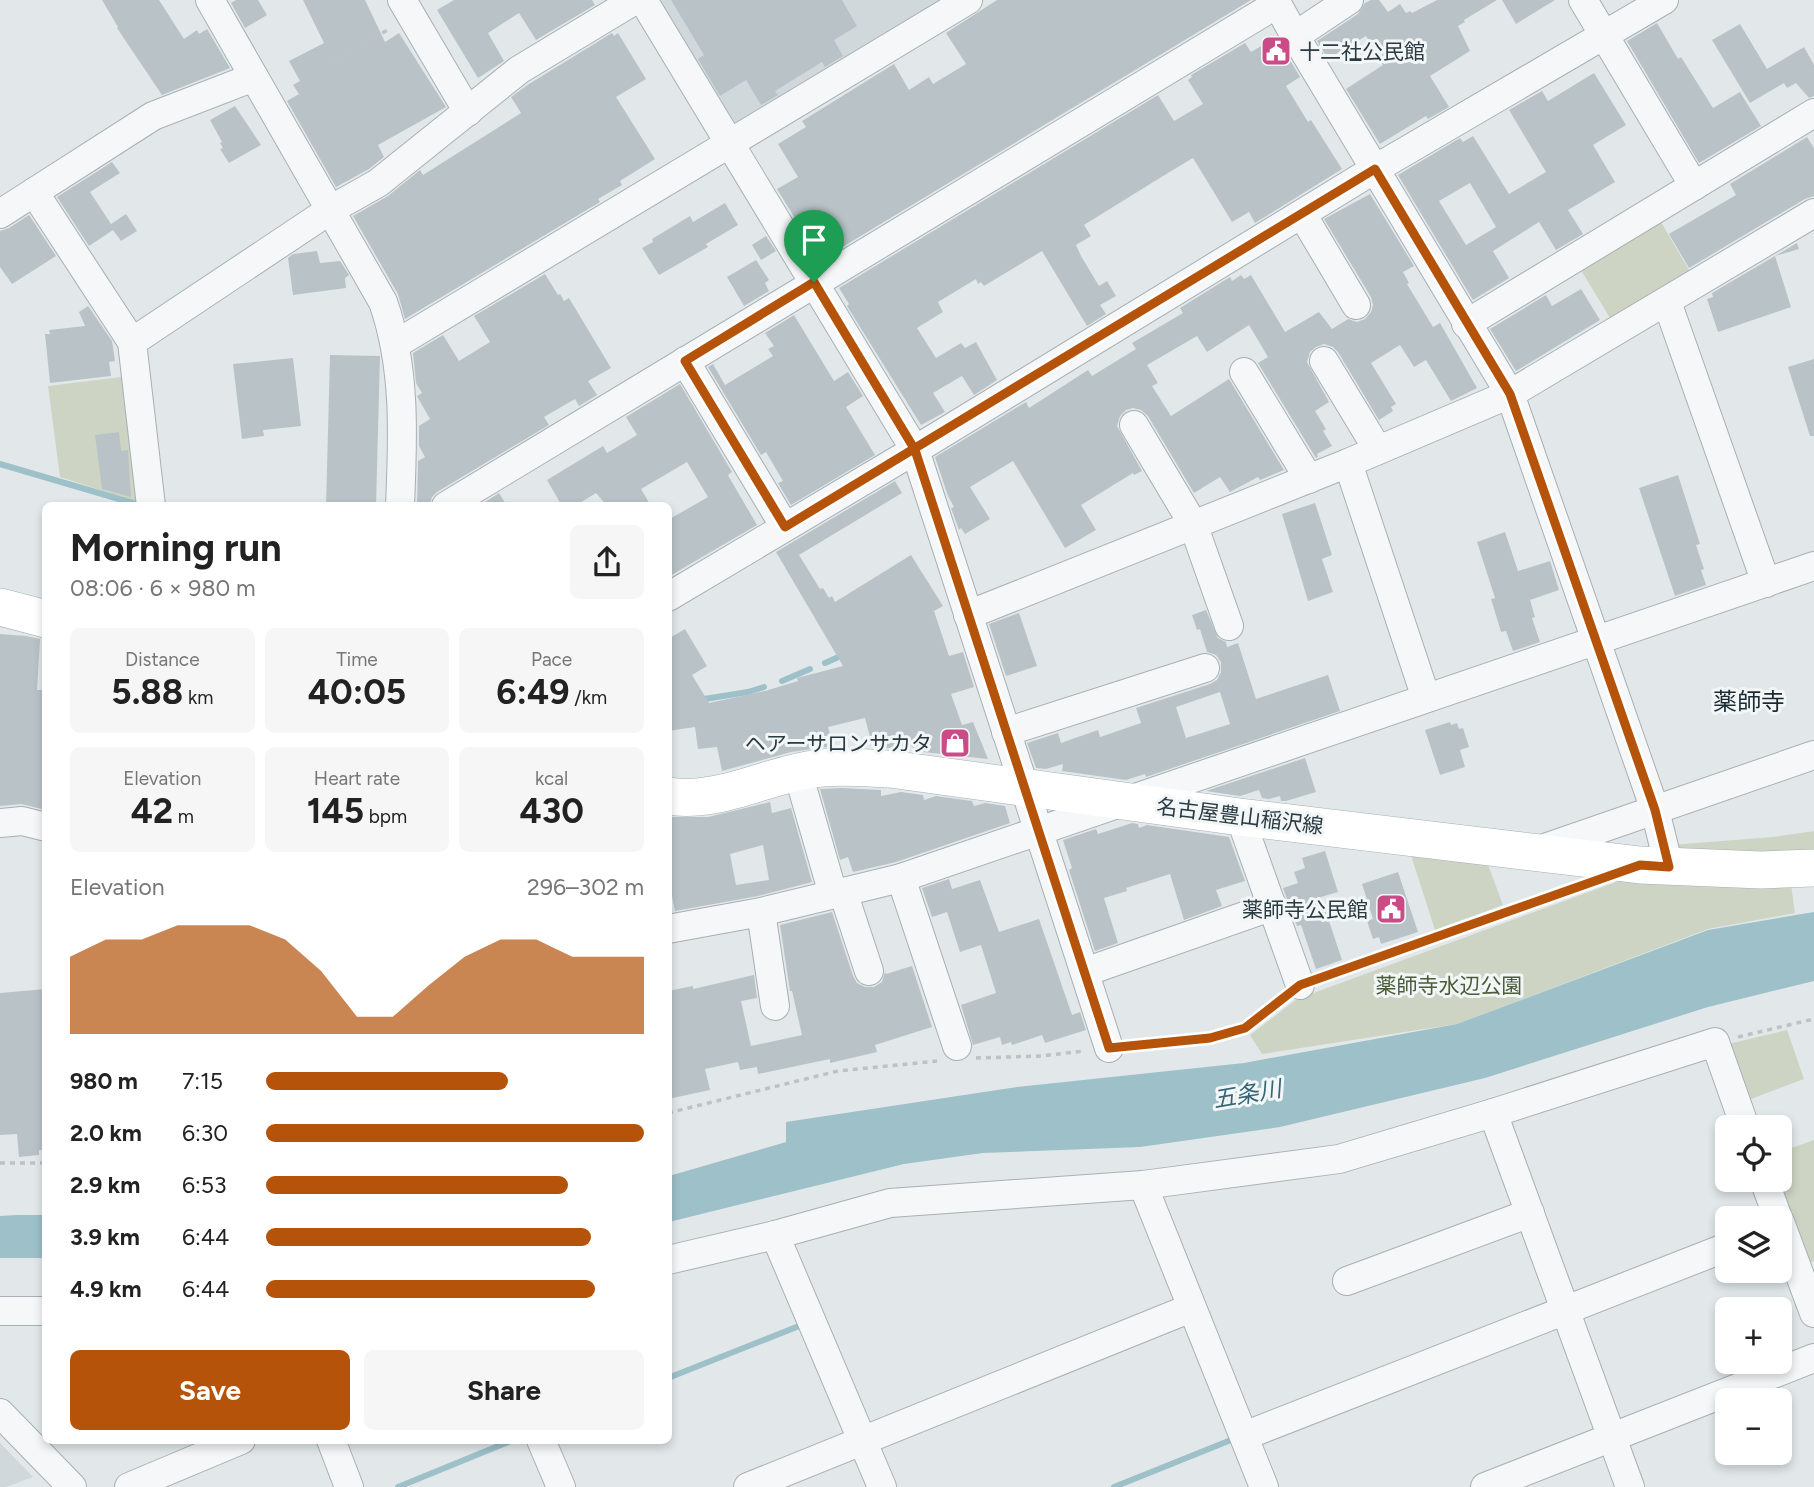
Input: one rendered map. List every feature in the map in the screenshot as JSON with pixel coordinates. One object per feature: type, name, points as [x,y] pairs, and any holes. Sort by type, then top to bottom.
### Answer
[{"type":"main road","points":[[0,607],[42,618]]},
{"type":"main road","name":"名古屋豊山稲沢線","points":[[672,796],[700,797],[813,769],[890,769],[1240,817],[1669,867],[1761,870],[1814,868]]},
{"type":"street","points":[[211,0],[383,302],[396,344],[404,431],[400,502]]},
{"type":"street","points":[[132,342],[330,210],[378,183],[519,70],[635,0]]},
{"type":"street","points":[[643,0],[915,450],[1109,1048]]},
{"type":"street","points":[[396,344],[968,0]]},
{"type":"street","points":[[1295,36],[1349,0]]},
{"type":"street","points":[[1583,0],[1694,186]]},
{"type":"street","points":[[672,595],[915,450],[1375,169],[1664,0]]},
{"type":"street","points":[[453,502],[1276,2],[1510,394],[1655,810],[1669,867]]},
{"type":"street","points":[[407,8],[468,112]]},
{"type":"street","points":[[0,214],[153,116],[254,77]]},
{"type":"street","points":[[1466,324],[1814,113]]},
{"type":"street","points":[[34,192],[132,342],[151,502]]},
{"type":"street","points":[[968,615],[1309,479],[1510,394],[1814,213]]},
{"type":"street","points":[[1302,214],[1356,305]]},
{"type":"street","points":[[1667,302],[1766,583]]},
{"type":"street","points":[[1324,360],[1378,450]]},
{"type":"street","points":[[685,361],[785,527]]},
{"type":"street","points":[[1244,372],[1309,479]]},
{"type":"street","points":[[1134,425],[1193,524],[1229,626]]},
{"type":"street","points":[[1348,463],[1426,698]]},
{"type":"street","points":[[672,928],[761,912],[901,878],[1814,566]]},
{"type":"street","points":[[1006,732],[1205,668]]},
{"type":"street","points":[[1536,851],[1814,755]]},
{"type":"street","points":[[798,773],[838,893],[869,971]]},
{"type":"street","points":[[1240,817],[1300,985]]},
{"type":"street","points":[[0,823],[22,821],[42,826]]},
{"type":"street","points":[[901,878],[953,1055]]},
{"type":"street","points":[[1086,972],[1272,906]]},
{"type":"street","points":[[761,912],[775,1006]]},
{"type":"street","points":[[672,1259],[890,1203],[1143,1185],[1339,1159],[1715,1042],[1741,1115]]},
{"type":"street","points":[[1493,1113],[1630,1487]]},
{"type":"street","points":[[1143,1185],[1264,1487]]},
{"type":"street","points":[[1347,1282],[1530,1213]]},
{"type":"street","points":[[775,1234],[882,1487]]},
{"type":"street","points":[[1244,1436],[1715,1252]]},
{"type":"street","points":[[1792,1255],[1814,1313]]},
{"type":"street","points":[[748,1487],[1191,1308]]},
{"type":"street","points":[[0,1311],[42,1311]]},
{"type":"street","points":[[1485,1487],[1814,1358]]},
{"type":"street","points":[[0,1413],[59,1484]]},
{"type":"street","points":[[129,1487],[231,1444]]},
{"type":"street","points":[[333,1444],[349,1487]]},
{"type":"street","points":[[543,1444],[561,1487]]},
{"type":"path","points":[[331,64],[407,8]]},
{"type":"path","points":[[672,1112],[838,1071],[953,1055],[1041,1056],[1210,1038],[1245,1028],[1300,985],[1575,888]]},
{"type":"path","points":[[1715,1042],[1814,1019]]},
{"type":"path","points":[[0,1163],[42,1163]]},
{"type":"shaded area","points":[[653,0],[955,0],[740,130],[730,127]]},
{"type":"shaded area","points":[[0,1443],[33,1477],[0,1487]]},
{"type":"green space","points":[[1658,217],[1689,270],[1610,318],[1578,265]]},
{"type":"green space","points":[[129,376],[144,502],[60,477],[48,386]]},
{"type":"green space","points":[[1814,831],[1814,852],[1675,855],[1671,845],[1773,837]]},
{"type":"green space","points":[[1408,846],[1484,854],[1503,905],[1435,930]]},
{"type":"green space","name":"薬師寺水辺公園","points":[[1635,875],[1790,877],[1795,913],[1708,929],[1457,1024],[1262,1054],[1250,1035],[1297,999]]},
{"type":"green space","points":[[1787,1030],[1804,1079],[1746,1101],[1724,1045]]},
{"type":"green space","points":[[1814,1140],[1814,1261],[1806,1264],[1792,1226],[1792,1206],[1785,1206],[1779,1192],[1792,1192],[1792,1148]]},
{"type":"water","name":"五条川","points":[[1814,912],[1814,981],[1708,1007],[1485,1078],[1280,1127],[1140,1147],[983,1153],[904,1164],[672,1221],[672,1175],[786,1142],[786,1122],[1017,1087],[1244,1063],[1457,1024],[1708,930]]},
{"type":"water","points":[[42,1215],[42,1258],[0,1258],[0,1216]]},
{"type":"building","points":[[102,0],[159,0],[184,39],[197,30],[199,34],[207,29],[230,68],[162,95],[117,28]]},
{"type":"building","points":[[236,0],[258,0],[267,15],[245,28],[231,3]]},
{"type":"building","points":[[303,0],[365,0],[385,42],[399,33],[446,107],[378,145],[384,157],[369,169],[336,187],[287,101],[299,94],[293,85],[300,81],[289,61],[324,43]]},
{"type":"building","points":[[454,0],[592,0],[595,5],[536,40],[519,13],[488,33],[504,61],[478,78],[437,10]]},
{"type":"building","points":[[671,0],[842,0],[857,26],[834,40],[843,56],[825,67],[822,62],[775,91],[778,95],[761,105],[746,80],[720,96],[698,59],[704,55]]},
{"type":"building","points":[[997,0],[1251,0],[826,257],[820,248],[815,251],[777,189],[798,177],[778,144],[806,127],[802,121],[894,64],[909,90],[929,77],[933,84],[966,64],[946,33]]},
{"type":"building","points":[[1379,0],[1388,12],[1400,4],[1406,13],[1412,13],[1437,0],[1497,0],[1458,26],[1470,51],[1430,76],[1449,107],[1428,119],[1426,116],[1380,144],[1346,89],[1383,65],[1366,36],[1328,59],[1317,41],[1358,14],[1365,3]]},
{"type":"building","points":[[1502,0],[1555,0],[1516,24]]},
{"type":"building","points":[[1657,23],[1678,59],[1681,57],[1713,108],[1740,92],[1761,126],[1699,163],[1627,41]]},
{"type":"building","points":[[1740,24],[1767,69],[1804,47],[1814,65],[1814,96],[1809,98],[1796,83],[1787,88],[1784,83],[1750,103],[1712,40]]},
{"type":"building","points":[[612,33],[614,36],[618,33],[646,79],[616,97],[655,159],[620,181],[622,185],[598,199],[600,202],[405,319],[398,294],[353,216],[388,196],[420,170],[423,175],[521,113],[511,97]]},
{"type":"building","points":[[1276,37],[1300,77],[1286,86],[1342,169],[1255,223],[1249,212],[1232,222],[1193,158],[1163,176],[1084,225],[1091,236],[1076,245],[1099,286],[1107,281],[1116,296],[1100,305],[1106,314],[1087,326],[1042,251],[984,286],[981,282],[978,284],[976,279],[938,302],[943,312],[917,328],[936,358],[961,343],[965,348],[976,342],[997,380],[974,395],[962,376],[933,393],[945,412],[921,425],[847,306],[849,304],[839,288],[1158,95],[1174,121],[1203,104],[1188,80],[1191,75],[1245,43],[1251,52]]},
{"type":"building","points":[[1594,73],[1626,125],[1593,145],[1615,182],[1568,210],[1583,234],[1556,250],[1539,222],[1493,251],[1509,278],[1473,300],[1398,175],[1460,138],[1463,142],[1473,136],[1509,194],[1546,172],[1509,110],[1542,91],[1548,101]],"holes":[[[1470,183],[1496,227],[1466,245],[1439,201]]]},
{"type":"building","points":[[235,106],[261,145],[229,163],[220,149],[223,148],[220,143],[222,142],[210,120]]},
{"type":"building","points":[[1807,137],[1814,148],[1814,196],[1689,268],[1669,234],[1736,195],[1730,184]]},
{"type":"building","points":[[112,162],[120,173],[90,192],[111,224],[126,214],[137,231],[121,241],[113,230],[89,246],[57,197]]},
{"type":"building","points":[[1370,194],[1414,266],[1403,272],[1409,283],[1407,284],[1433,327],[1440,323],[1477,388],[1451,401],[1426,360],[1414,367],[1400,345],[1371,363],[1396,404],[1391,407],[1393,411],[1379,420],[1338,352],[1324,344],[1316,347],[1310,352],[1307,362],[1329,402],[1315,411],[1332,446],[1317,454],[1316,458],[1258,363],[1268,357],[1249,325],[1207,352],[1197,336],[1147,365],[1158,383],[1152,386],[1171,416],[1229,379],[1284,470],[1260,480],[1258,477],[1230,492],[1220,477],[1194,493],[1148,416],[1133,408],[1120,416],[1117,426],[1142,471],[1134,475],[1133,473],[1081,505],[1096,530],[1065,548],[1013,461],[970,487],[990,519],[965,534],[961,528],[959,530],[951,508],[954,507],[935,457],[1026,402],[1029,408],[1088,370],[1092,376],[1136,349],[1132,343],[1183,313],[1180,308],[1230,277],[1232,281],[1241,275],[1244,279],[1251,275],[1285,332],[1319,312],[1332,329],[1348,319],[1357,322],[1365,319],[1373,305],[1371,297],[1324,219]]},
{"type":"building","points":[[725,203],[738,225],[706,244],[708,247],[659,275],[642,248],[690,216],[693,222]]},
{"type":"building","points":[[29,215],[56,256],[12,284],[0,267],[0,231]]},
{"type":"building","points":[[766,236],[776,251],[761,260],[752,245]]},
{"type":"building","points":[[1797,243],[1799,249],[1775,256],[1791,307],[1718,332],[1707,299],[1713,297],[1712,293]]},
{"type":"building","points":[[317,251],[320,263],[340,261],[349,275],[345,278],[346,288],[293,295],[288,258],[293,254]]},
{"type":"building","points":[[756,260],[769,280],[765,283],[769,291],[744,306],[727,277]]},
{"type":"building","points":[[545,274],[564,301],[569,298],[611,368],[588,381],[597,395],[579,406],[575,399],[544,417],[549,425],[437,492],[430,502],[417,502],[418,461],[425,457],[419,446],[419,426],[430,419],[417,396],[422,393],[416,383],[413,353],[443,335],[459,361],[490,342],[474,316]]},
{"type":"building","points":[[1581,289],[1600,320],[1516,371],[1490,329],[1546,295],[1552,306]]},
{"type":"building","points":[[88,306],[112,341],[115,361],[109,362],[111,376],[50,383],[45,334],[50,334],[49,330],[85,326],[79,312]]},
{"type":"building","points":[[794,315],[834,381],[848,372],[863,396],[846,407],[875,455],[791,505],[778,483],[783,481],[766,452],[761,455],[708,367],[713,364],[725,385],[773,356],[768,349],[774,346],[765,333]]},
{"type":"building","points":[[330,355],[380,356],[376,502],[326,502]]},
{"type":"building","points":[[293,358],[301,426],[263,430],[264,436],[242,439],[233,364]]},
{"type":"building","points":[[1814,359],[1814,436],[1810,436],[1788,367]]},
{"type":"building","points":[[680,384],[732,472],[728,475],[757,525],[672,575],[672,518],[708,497],[687,462],[641,489],[649,502],[604,502],[596,493],[581,502],[560,502],[547,480],[603,446],[607,453],[637,435],[626,417]]},
{"type":"building","points":[[119,432],[121,451],[128,450],[131,497],[102,489],[95,435]]},
{"type":"building","points":[[1678,475],[1700,544],[1696,545],[1706,585],[1675,596],[1639,488]]},
{"type":"building","points":[[895,481],[902,493],[799,555],[820,589],[823,588],[835,602],[911,555],[943,606],[934,611],[949,656],[963,652],[974,687],[951,694],[962,725],[973,722],[988,759],[914,751],[912,746],[901,749],[879,747],[877,740],[871,741],[865,718],[828,727],[833,746],[791,752],[722,771],[717,747],[698,749],[695,727],[672,730],[672,637],[685,629],[707,666],[692,675],[709,703],[765,691],[798,681],[797,678],[843,666],[776,552]]},
{"type":"building","points":[[499,493],[505,502],[485,502]]},
{"type":"building","points":[[1315,503],[1332,555],[1322,559],[1333,592],[1308,601],[1282,514]]},
{"type":"building","points":[[1505,532],[1518,571],[1550,561],[1559,590],[1530,600],[1535,617],[1532,618],[1540,642],[1513,651],[1506,631],[1501,632],[1491,599],[1495,598],[1477,542]]},
{"type":"building","points":[[1206,610],[1218,638],[1226,642],[1227,647],[1238,643],[1256,699],[1328,675],[1340,711],[1146,777],[1145,774],[1126,780],[1062,771],[1063,764],[1046,769],[1036,768],[1027,743],[1058,733],[1061,743],[1098,730],[1100,737],[1141,723],[1136,708],[1217,680],[1221,672],[1221,662],[1216,655],[1207,652],[1200,629],[1197,630],[1192,615]],"holes":[[[1220,692],[1230,724],[1186,738],[1176,707]]]},
{"type":"building","points":[[1019,613],[1037,666],[1006,676],[989,624]]},
{"type":"building","points":[[0,634],[40,639],[37,690],[42,690],[42,809],[21,804],[0,806]]},
{"type":"building","points":[[1450,722],[1451,725],[1457,723],[1459,729],[1463,728],[1469,747],[1460,750],[1465,767],[1440,775],[1425,730]]},
{"type":"building","points":[[1305,758],[1316,792],[1281,801],[1280,796],[1262,798],[1259,790],[1240,796],[1206,791]]},
{"type":"building","points":[[820,789],[881,790],[881,796],[901,792],[923,795],[924,800],[936,796],[972,801],[974,806],[985,803],[1005,806],[1010,823],[896,862],[853,872],[848,857],[840,860]]},
{"type":"building","points":[[770,802],[772,813],[791,808],[812,882],[758,896],[675,911],[672,896],[672,817],[708,817]],"holes":[[[763,845],[769,880],[736,885],[730,854]]]},
{"type":"building","points":[[1132,823],[1138,824],[1139,828],[1147,825],[1229,837],[1245,881],[1216,890],[1222,906],[1184,920],[1170,874],[1104,898],[1118,943],[1095,951],[1069,870],[1072,868],[1063,840],[1096,829],[1098,834]]},
{"type":"building","points":[[1325,851],[1338,892],[1321,897],[1342,960],[1316,969],[1301,925],[1297,926],[1283,888],[1298,883],[1294,872],[1305,868],[1302,858]]},
{"type":"building","points":[[1398,872],[1418,932],[1381,944],[1379,937],[1373,939],[1367,921],[1373,919],[1362,884]]},
{"type":"building","points":[[949,879],[952,889],[980,880],[999,932],[1039,919],[1072,1015],[1080,1012],[1086,1030],[1045,1043],[1042,1035],[1012,1045],[1011,1042],[1002,1045],[1000,1037],[973,1045],[961,1005],[996,993],[981,945],[960,952],[947,912],[932,917],[922,888]]},
{"type":"building","points":[[832,912],[857,983],[874,987],[882,982],[885,972],[886,974],[912,966],[932,1027],[875,1045],[877,1052],[830,1063],[830,1059],[758,1074],[757,1067],[740,1070],[738,1062],[705,1069],[710,1090],[672,1098],[672,990],[693,986],[693,989],[754,975],[757,998],[741,1001],[751,1046],[802,1035],[790,991],[780,925]]},
{"type":"building","points":[[42,989],[42,1150],[39,1150],[39,1155],[19,1157],[17,1134],[0,1135],[0,993]]},
{"type":"waterway","points":[[0,464],[129,502]]},
{"type":"waterway","points":[[825,663],[843,655]]},
{"type":"waterway","points":[[782,681],[810,669]]},
{"type":"waterway","points":[[698,700],[764,687]]},
{"type":"waterway","points":[[672,1376],[799,1326]]},
{"type":"waterway","points":[[1114,1487],[1231,1440]]},
{"type":"waterway","points":[[398,1487],[503,1444]]},
{"type":"place","name":"十二社公民館","points":[[1276,51]]},
{"type":"place","name":"ヘアーサロンサカタ","points":[[955,743]]},
{"type":"place","name":"薬師寺公民館","points":[[1391,909]]},
{"type":"district","name":"薬師寺","points":[[1749,701]]},
{"type":"route","points":[[814,282],[685,361],[785,527],[915,450],[1375,169],[1510,394],[1655,810],[1669,867],[1640,865],[1300,985],[1245,1028],[1210,1038],[1109,1048],[915,450],[814,282]]}]
